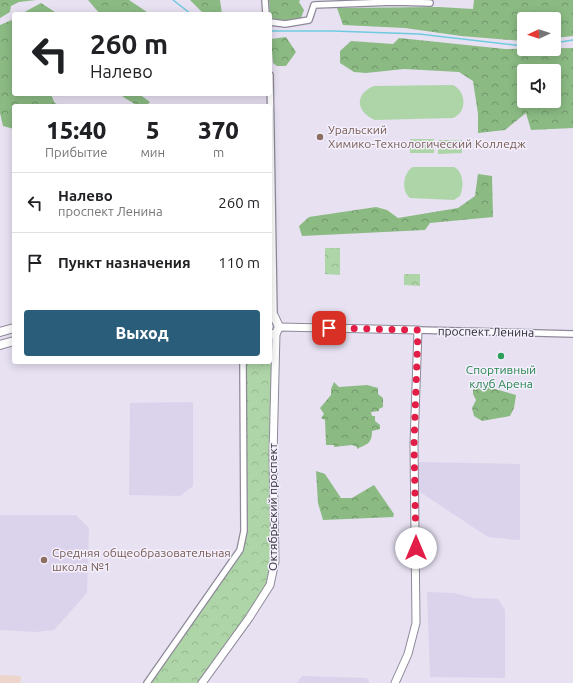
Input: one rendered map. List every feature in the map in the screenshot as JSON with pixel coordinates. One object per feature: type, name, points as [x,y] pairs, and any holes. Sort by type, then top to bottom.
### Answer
[{"type":"main road","points":[[272,316],[275,332]]},
{"type":"main road","points":[[0,332],[12,329]]},
{"type":"main road","points":[[0,345],[12,342]]},
{"type":"street","points":[[265,0],[266,12]]},
{"type":"street","points":[[272,22],[285,24],[309,20],[314,5],[394,2],[430,3]]},
{"type":"street","points":[[395,683],[408,654],[416,623],[414,444],[418,330]]},
{"type":"street","name":"проспект Ленина","points":[[275,332],[418,330],[573,334]]},
{"type":"street","name":"Октябрьский проспект","points":[[202,683],[254,612],[270,586],[273,574],[275,561],[273,455],[275,332]]},
{"type":"street","points":[[147,683],[240,550],[244,531],[243,364]]},
{"type":"shaded area","points":[[193,402],[193,486],[180,496],[129,495],[130,403]]},
{"type":"shaded area","points":[[416,462],[520,464],[520,540],[488,537],[417,490]]},
{"type":"shaded area","name":"Средняя общеобразовательная школа №1","points":[[0,515],[76,515],[89,528],[87,593],[54,630],[35,632],[0,630]]},
{"type":"shaded area","points":[[427,592],[454,593],[474,598],[498,599],[505,610],[505,678],[430,677]]},
{"type":"shaded area","points":[[0,675],[21,676],[20,683],[0,683]]},
{"type":"shaded area","points":[[302,676],[367,678],[370,683],[297,683]]},
{"type":"green space","points":[[0,0],[36,0],[19,2],[11,6],[10,12],[0,18]]},
{"type":"green space","points":[[88,0],[129,0],[147,12],[98,12]]},
{"type":"green space","points":[[190,0],[220,0],[222,12],[202,12]]},
{"type":"green space","points":[[269,0],[300,0],[299,2],[304,10],[301,18],[287,21],[272,18],[272,12],[270,12]]},
{"type":"green space","points":[[474,0],[573,0],[573,36],[561,37],[561,12],[517,12],[517,40],[461,36],[405,28],[343,25],[337,8],[439,7],[473,9]]},
{"type":"green space","points":[[41,3],[55,12],[25,12]]},
{"type":"green space","points":[[12,20],[12,96],[52,96],[56,104],[12,104],[12,128],[3,126],[0,113],[0,25]]},
{"type":"green space","points":[[286,37],[296,52],[286,66],[277,66],[273,63],[272,39]]},
{"type":"green space","points":[[399,38],[505,49],[517,49],[517,56],[561,56],[561,48],[573,48],[573,128],[531,130],[526,113],[505,130],[478,133],[478,114],[473,81],[459,72],[404,69],[366,73],[354,72],[340,63],[340,51],[351,41],[393,44]]},
{"type":"green space","points":[[453,85],[461,92],[464,102],[461,111],[453,118],[375,120],[369,117],[361,108],[360,103],[363,94],[374,86]]},
{"type":"green space","points":[[122,96],[142,96],[150,102],[148,104],[134,104]]},
{"type":"green space","points":[[410,139],[434,139],[434,153],[410,153]]},
{"type":"green space","points":[[438,140],[462,140],[462,153],[438,154]]},
{"type":"green space","points":[[413,167],[454,167],[460,172],[462,180],[460,196],[454,200],[410,198],[405,191],[404,182],[407,173]]},
{"type":"green space","points":[[478,174],[492,176],[493,217],[430,223],[425,230],[302,236],[299,226],[309,217],[376,207],[387,210],[398,218],[458,208],[475,196]]},
{"type":"green space","points":[[325,248],[340,248],[340,275],[325,274]]},
{"type":"green space","points":[[404,274],[420,274],[420,286],[404,285]]},
{"type":"green space","points":[[244,364],[272,364],[271,560],[266,584],[241,625],[200,683],[149,683],[242,550]]},
{"type":"green space","points":[[334,382],[339,387],[367,385],[378,388],[378,394],[383,398],[383,407],[379,409],[379,411],[371,412],[372,416],[375,416],[375,421],[380,425],[380,429],[372,431],[370,442],[357,449],[357,447],[352,445],[334,447],[334,445],[326,445],[325,420],[321,418],[324,414],[320,408],[331,395],[331,389]]},
{"type":"green space","points":[[478,384],[516,395],[514,408],[510,416],[482,421],[474,416],[472,408],[476,400],[473,394],[473,386]]},
{"type":"green space","points":[[316,471],[325,474],[341,498],[352,498],[374,485],[394,514],[393,517],[323,520],[318,503]]},
{"type":"waterway","points":[[173,0],[188,12]]},
{"type":"waterway","points":[[272,31],[333,31],[419,34],[517,45]]},
{"type":"waterway","points":[[561,42],[573,40]]},
{"type":"place","name":"Уральский Химико-Технологический Колледж","points":[[320,137]]},
{"type":"place","name":"Спортивный клуб Арена","points":[[501,356]]},
{"type":"place","name":"Средняя общеобразовательная школа №1","points":[[44,560]]},
{"type":"route","points":[[329,328],[418,330],[414,444],[416,548]]}]
